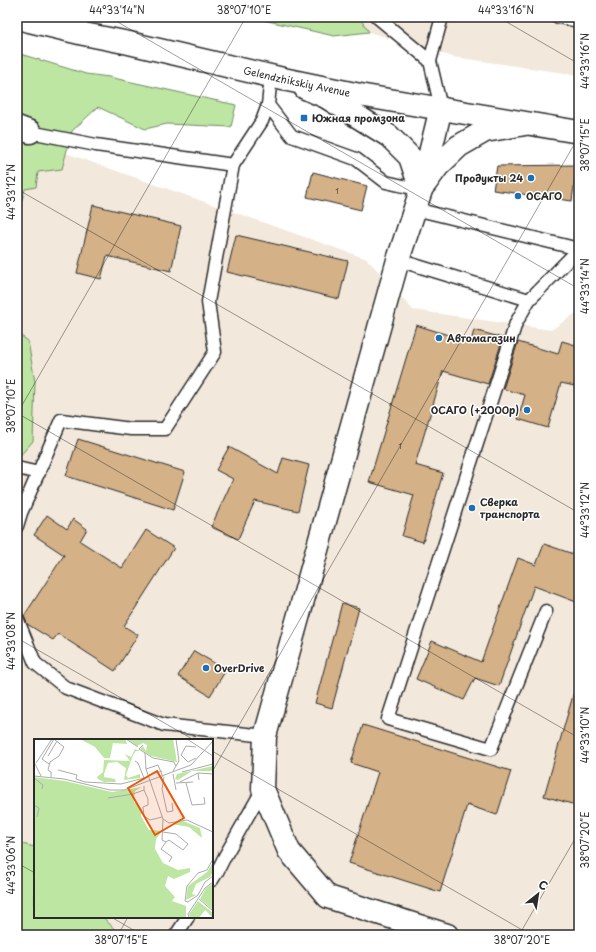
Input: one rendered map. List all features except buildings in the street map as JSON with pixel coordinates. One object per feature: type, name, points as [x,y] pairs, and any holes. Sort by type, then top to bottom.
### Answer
[{"type":"street","name":"Gelendzhikskiy Avenue","points":[[17,18],[365,96],[579,132]]},
{"type":"street","points":[[277,77],[326,97],[389,136],[410,157],[418,199]]},
{"type":"street","points":[[441,108],[418,199],[398,260],[265,736],[263,789],[289,851],[328,897],[447,935]]},
{"type":"street","points":[[418,199],[438,166],[459,146],[485,131],[528,123]]},
{"type":"lane","points":[[377,17],[430,61]]},
{"type":"lane","points":[[441,108],[430,61],[442,17]]},
{"type":"lane","points":[[558,17],[579,21]]},
{"type":"lane","points":[[17,526],[21,513],[61,420],[131,429],[165,429],[215,352],[208,302],[233,165],[262,121],[277,77]]},
{"type":"lane","points":[[268,105],[292,136],[356,159],[386,182],[418,199],[579,249],[530,300],[516,323],[388,719],[491,749],[546,611]]},
{"type":"lane","points":[[23,130],[96,144],[233,165]]},
{"type":"lane","points":[[398,260],[530,300]]},
{"type":"lane","points":[[17,468],[38,473]]},
{"type":"lane","points":[[17,618],[35,663],[66,688],[164,725],[265,736]]},
{"type":"lane","points":[[213,878],[263,789]]},
{"type":"lane","points":[[176,935],[187,918]]},
{"type":"shaded area","points":[[359,17],[579,17],[579,75],[453,57],[369,32]]},
{"type":"shaded area","points":[[17,136],[367,259],[413,310],[551,330],[579,311],[579,935],[71,935],[82,918],[213,918],[213,739],[34,739],[34,870],[17,865]]},
{"type":"green space","points":[[250,17],[359,17],[369,32],[334,36]]},
{"type":"green space","points":[[17,53],[86,74],[109,77],[236,105],[231,127],[167,124],[145,129],[98,107],[72,131],[62,169],[38,172],[36,187],[25,189],[17,219]]},
{"type":"green space","points":[[17,333],[28,341],[35,382],[33,441],[17,459]]},
{"type":"green space","points":[[17,843],[34,847],[34,918],[104,918],[120,935],[17,935]]},
{"type":"place","name":"Южная промзона","points":[[304,118]]},
{"type":"place","name":"Продукты 24","points":[[531,178]]},
{"type":"place","name":"ОСАГО","points":[[518,196]]},
{"type":"place","name":"Автомагазин","points":[[439,338]]},
{"type":"place","name":"ОСАГО (+2000р)","points":[[527,410]]},
{"type":"place","name":"Сверка транспорта","points":[[472,508]]},
{"type":"place","name":"OverDrive","points":[[206,668]]}]
